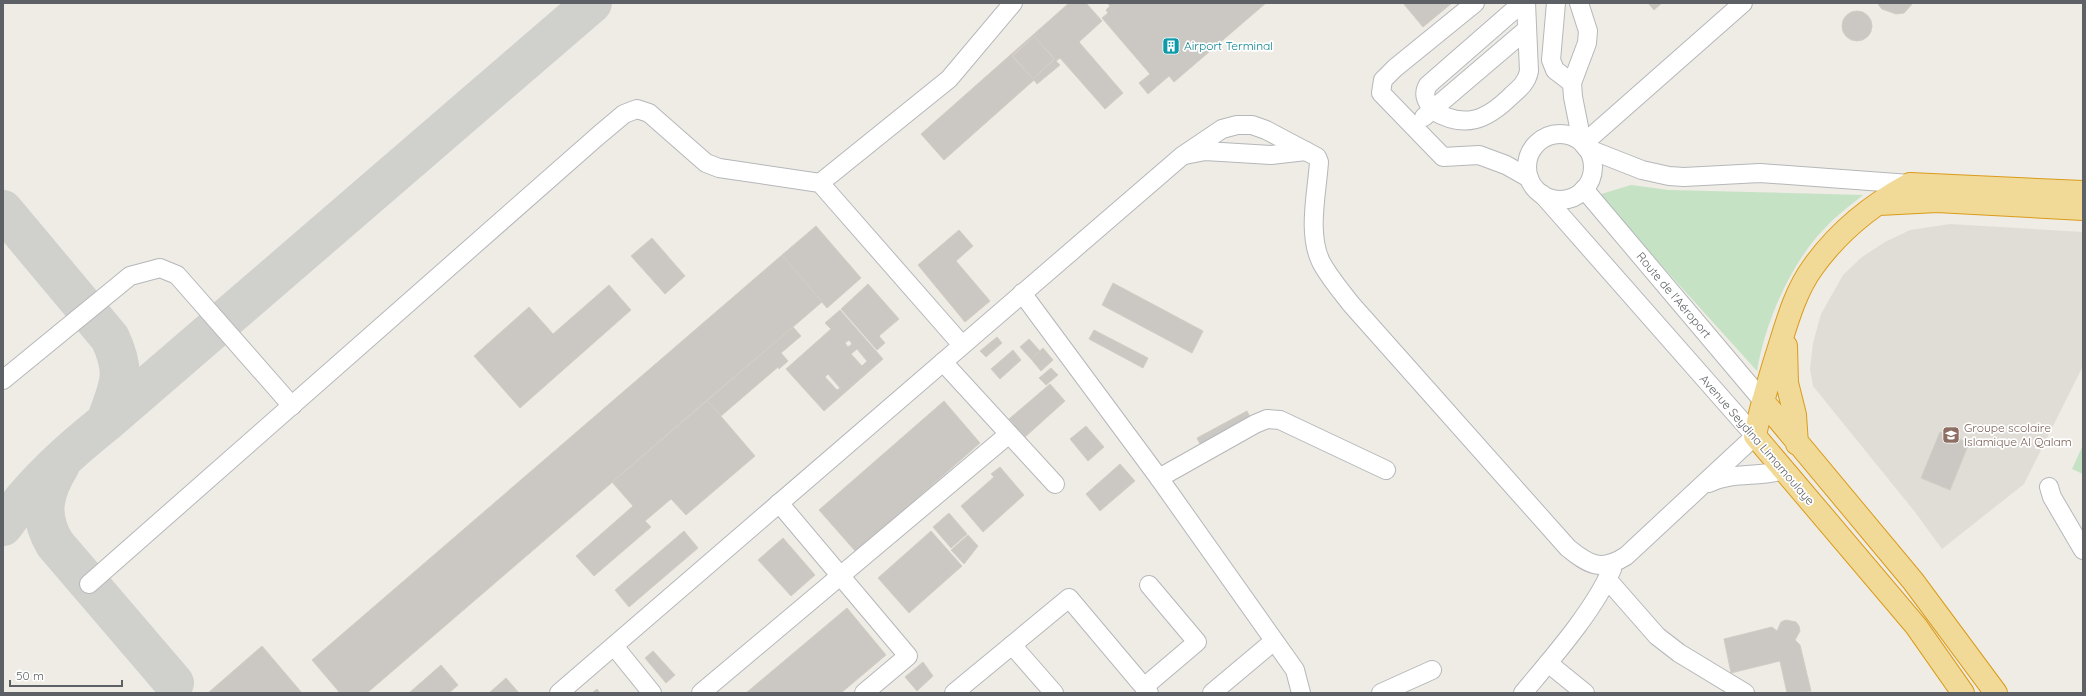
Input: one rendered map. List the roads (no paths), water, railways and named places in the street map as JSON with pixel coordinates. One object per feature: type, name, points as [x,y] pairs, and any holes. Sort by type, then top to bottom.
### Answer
[{"type":"highway","points":[[1755,436],[1763,401],[1785,327],[1799,292],[1812,267],[1835,240],[1878,204],[1910,184],[2083,192]]},
{"type":"highway","points":[[1878,204],[1937,201],[2083,209]]},
{"type":"highway","points":[[1783,470],[1792,456],[1798,441],[1795,415],[1787,383],[1785,327]]},
{"type":"highway","points":[[1763,401],[1798,441],[1918,587],[1996,693]]},
{"type":"highway","name":"Avenue Seydina Limamoulaye","points":[[1755,436],[1916,626],[1963,693]]},
{"type":"street","points":[[820,183],[949,79],[1013,3]]},
{"type":"street","points":[[1474,3],[1410,55],[1383,80],[1381,93],[1443,157],[1479,155],[1506,165],[1529,178]]},
{"type":"street","points":[[1522,3],[1428,85],[1425,90],[1425,97],[1432,110],[1453,119],[1474,120],[1495,111],[1528,79],[1530,71],[1526,3]]},
{"type":"street","points":[[1556,3],[1551,60],[1555,70],[1572,83]]},
{"type":"street","points":[[1579,3],[1588,31],[1588,37],[1572,83],[1573,97],[1584,145],[1593,165],[1592,174],[1584,189],[1575,196],[1564,200],[1552,199],[1542,194],[1529,178],[1527,168],[1529,158],[1533,149],[1541,140],[1562,134],[1572,137],[1584,145],[1642,170],[1669,176],[1684,177],[1760,173],[1910,184]]},
{"type":"street","points":[[1584,145],[1743,3]]},
{"type":"street","points":[[1413,127],[1527,29]]},
{"type":"street","points":[[89,584],[624,114],[637,109],[648,113],[706,163],[718,168],[820,183],[962,345]]},
{"type":"street","points":[[559,693],[1182,156],[1222,129],[1238,125],[1252,125],[1266,130],[1317,157],[1319,162],[1314,224],[1315,241],[1320,261],[1356,310],[1568,548],[1584,562],[1601,566],[1610,572],[1657,636],[1678,653],[1745,693]]},
{"type":"street","points":[[1182,156],[1205,151],[1271,154],[1307,151]]},
{"type":"street","name":"Route de l'Aéroport","points":[[1584,189],[1763,401]]},
{"type":"street","name":"Avenue Seydina Limamoulaye","points":[[1542,194],[1755,436]]},
{"type":"street","points":[[3,380],[130,276],[160,268],[177,275],[292,406]]},
{"type":"street","points":[[1022,293],[1159,478],[1295,670],[1301,693]]},
{"type":"street","points":[[943,362],[1055,484]]},
{"type":"street","points":[[1159,478],[1256,424],[1268,420],[1280,420],[1386,470]]},
{"type":"street","points":[[701,693],[1009,434]]},
{"type":"street","points":[[1523,693],[1548,663],[1603,590],[1610,572],[1755,436]]},
{"type":"street","points":[[1700,488],[1719,478],[1736,474],[1768,474],[1783,470]]},
{"type":"street","points":[[2049,487],[2052,497],[2083,550]]},
{"type":"street","points":[[779,503],[908,656],[864,693]]},
{"type":"street","points":[[954,693],[1069,598],[1147,690],[1197,642],[1149,585]]},
{"type":"street","points":[[1212,693],[1274,641]]},
{"type":"street","points":[[1012,645],[1054,693]]},
{"type":"street","points":[[614,646],[652,693]]},
{"type":"street","points":[[1548,663],[1584,693]]},
{"type":"street","points":[[1381,693],[1432,670]]},
{"type":"place","name":"Airport Terminal","points":[[1171,46]]},
{"type":"place","name":"Groupe scolaire Islamique Al Qalam","points":[[1951,435]]}]
